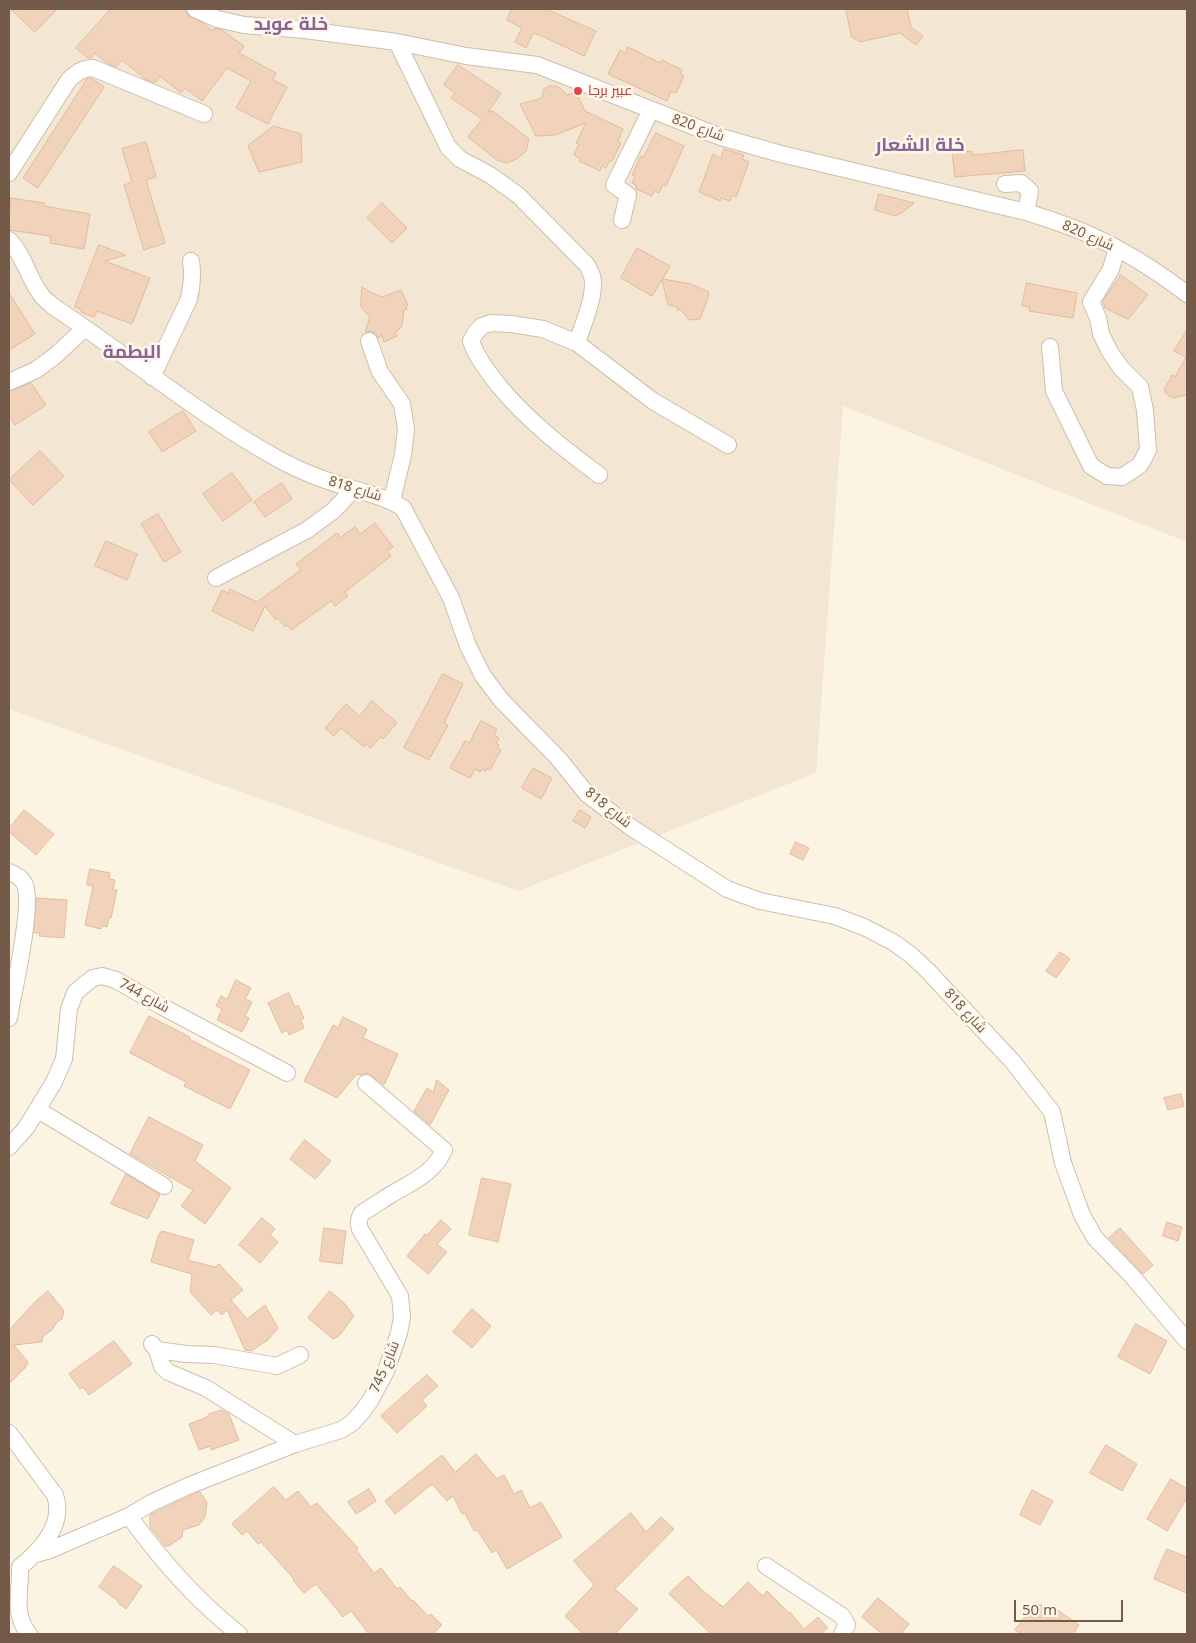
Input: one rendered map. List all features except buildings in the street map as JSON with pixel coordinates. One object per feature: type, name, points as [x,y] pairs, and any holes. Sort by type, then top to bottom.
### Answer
[{"type":"street","name":"شارع 820","points":[[195,9],[216,19],[244,25],[305,30],[397,42],[466,56],[538,65],[721,137],[781,154],[1026,212],[1091,235],[1117,248],[1187,294]]},
{"type":"street","points":[[397,42],[448,147],[460,159],[490,175],[518,195],[587,265],[593,277],[591,299],[589,312],[583,323],[577,343]]},
{"type":"street","points":[[9,173],[68,81],[74,75],[87,68],[93,68],[204,114]]},
{"type":"street","points":[[622,220],[628,195],[614,185],[651,110]]},
{"type":"street","points":[[1005,184],[1021,183],[1030,190],[1026,212]]},
{"type":"street","name":"شارع 818","points":[[9,240],[22,258],[41,296],[152,377],[280,460],[304,472],[392,500],[402,508],[452,598],[468,646],[483,676],[502,701],[558,758],[587,794],[629,826],[727,889],[760,901],[835,916],[864,927],[893,942],[911,955],[1013,1062],[1052,1112],[1063,1164],[1086,1223],[1095,1238],[1187,1341]]},
{"type":"street","points":[[1050,347],[1054,391],[1092,466],[1107,476],[1122,477],[1140,464],[1148,450],[1140,387],[1121,368],[1110,352],[1101,334],[1098,318],[1091,302],[1112,269],[1117,248]]},
{"type":"street","points":[[152,377],[189,299],[193,272],[191,261]]},
{"type":"street","points":[[599,475],[562,448],[537,426],[508,397],[482,364],[471,341],[482,326],[491,323],[512,324],[543,329],[577,343],[653,401],[728,445]]},
{"type":"street","points":[[9,382],[36,370],[55,356],[85,328]]},
{"type":"street","points":[[368,341],[380,372],[402,404],[406,429],[403,455],[392,500]]},
{"type":"street","points":[[216,578],[306,530],[332,510],[354,489]]},
{"type":"street","points":[[9,872],[18,876],[25,884],[28,897],[26,926],[9,1018]]},
{"type":"street","name":"شارع 744","points":[[9,1147],[26,1128],[54,1082],[64,1059],[69,1010],[75,993],[93,978],[102,976],[116,980],[286,1073]]},
{"type":"street","name":"شارع 745","points":[[36,1554],[50,1550],[129,1516],[188,1486],[295,1444],[341,1430],[362,1412],[380,1385],[399,1333],[402,1307],[400,1296],[360,1229],[359,1217],[362,1213],[426,1174],[440,1159],[444,1150],[366,1083]]},
{"type":"street","points":[[38,1110],[164,1186]]},
{"type":"street","points":[[295,1444],[206,1388],[168,1372],[162,1366],[154,1347],[186,1354],[214,1355],[277,1366],[300,1354]]},
{"type":"street","points":[[9,1434],[55,1495],[58,1503],[57,1520],[54,1527],[36,1554],[14,1565],[20,1580],[19,1613],[29,1634]]},
{"type":"street","points":[[129,1516],[173,1572],[224,1623],[239,1634]]},
{"type":"street","points":[[766,1566],[842,1616],[847,1625],[842,1634]]},
{"type":"shaded area","points":[[9,9],[1187,9],[1187,542],[843,406],[816,773],[518,891],[9,709]]},
{"type":"place","name":"عبير برجا","points":[[578,91]]},
{"type":"district","name":"خلة عويد","points":[[291,25]]},
{"type":"district","name":"خلة الشعار","points":[[920,146]]},
{"type":"district","name":"البطمة","points":[[132,353]]}]
